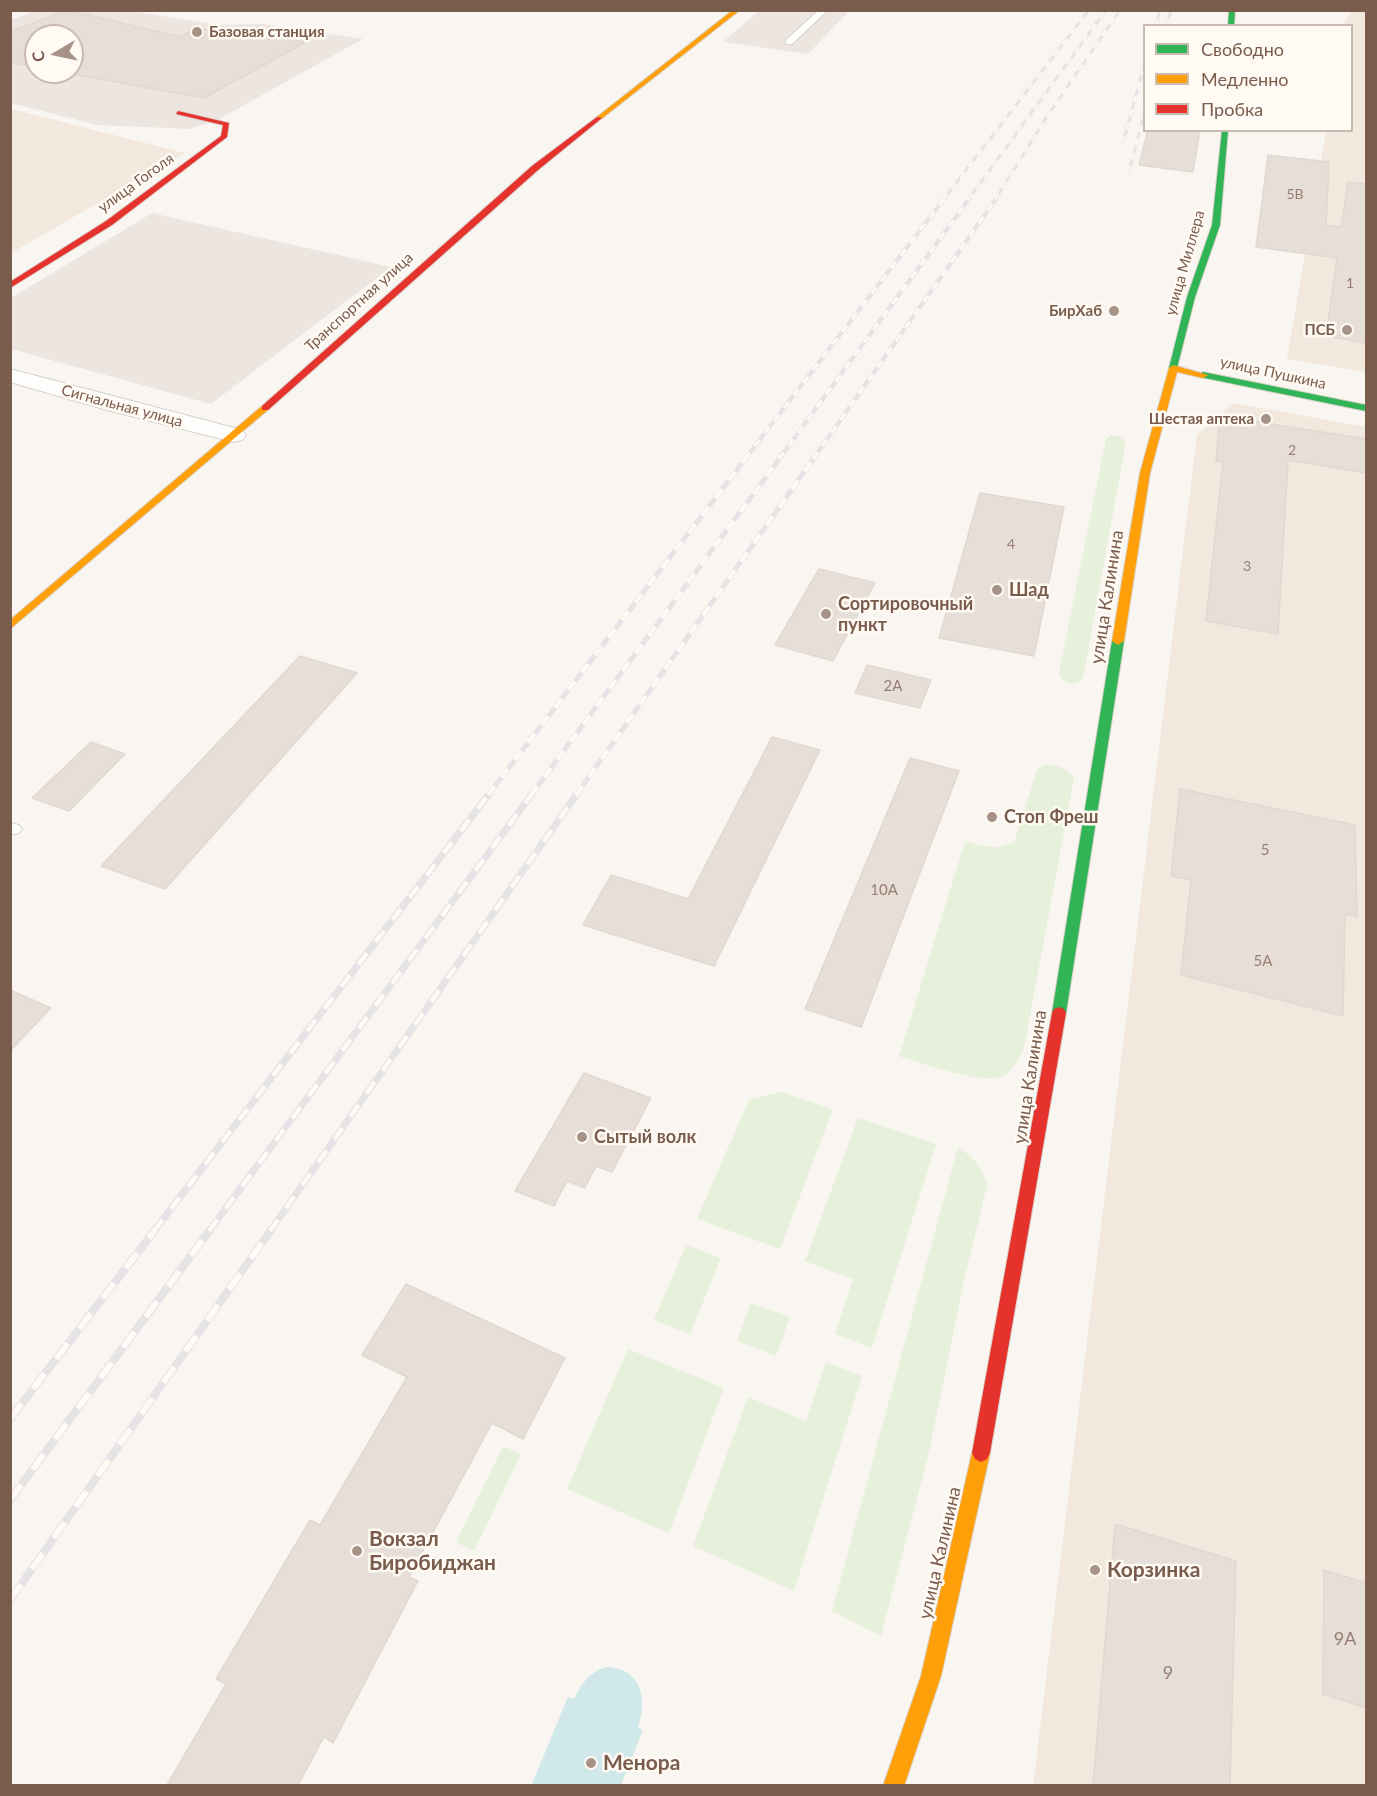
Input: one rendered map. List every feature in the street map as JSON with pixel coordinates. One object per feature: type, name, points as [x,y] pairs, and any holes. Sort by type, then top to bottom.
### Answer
[{"type":"main road","name":"Транспортная улица","points":[[10,626],[234,435],[535,168],[737,10]]},
{"type":"main road","name":"улица Гоголя","points":[[10,286],[109,223],[225,137],[227,124],[177,113]]},
{"type":"main road","name":"улица Миллера","points":[[1173,368],[1191,297],[1216,225],[1225,132]]},
{"type":"main road","name":"улица Пушкина","points":[[1173,368],[1366,408]]},
{"type":"main road","name":"улица Калинина","points":[[893,1785],[931,1676],[985,1436],[1062,1000],[1145,473],[1173,368]]},
{"type":"street","name":"Сигнальная улица","points":[[10,375],[115,405],[234,435]]},
{"type":"lane","points":[[789,42],[824,10]]},
{"type":"shaded area","points":[[34,11],[130,11],[218,25],[263,24],[363,39],[221,118],[190,129],[97,125],[11,103],[11,20]]},
{"type":"shaded area","points":[[759,11],[849,11],[808,54],[723,42]]},
{"type":"shaded area","points":[[1353,11],[1366,11],[1366,372],[1287,359],[1326,132],[1353,132],[1353,24],[1344,24]]},
{"type":"shaded area","points":[[11,109],[185,153],[11,253]]},
{"type":"shaded area","points":[[152,213],[391,267],[211,404],[11,349],[11,298]]},
{"type":"shaded area","points":[[1233,403],[1366,427],[1366,1785],[1033,1786],[1197,435]]},
{"type":"green space","points":[[1111,435],[1120,436],[1126,442],[1083,678],[1077,683],[1070,683],[1063,680],[1059,673],[1106,439]]},
{"type":"green space","points":[[1044,765],[1061,767],[1074,778],[1024,1048],[1011,1070],[996,1078],[953,1073],[899,1056],[965,841],[996,847],[1014,842],[1037,770]]},
{"type":"green space","points":[[781,1092],[833,1109],[780,1249],[697,1219],[749,1100]]},
{"type":"green space","points":[[858,1118],[936,1144],[872,1348],[835,1334],[853,1279],[805,1261]]},
{"type":"green space","points":[[958,1147],[977,1163],[987,1185],[964,1281],[929,1452],[881,1636],[832,1611]]},
{"type":"green space","points":[[686,1245],[721,1258],[690,1334],[654,1320]]},
{"type":"green space","points":[[751,1303],[790,1317],[776,1356],[737,1341]]},
{"type":"green space","points":[[628,1349],[724,1388],[669,1533],[567,1489]]},
{"type":"green space","points":[[826,1362],[862,1376],[794,1591],[693,1546],[748,1397],[806,1421]]},
{"type":"green space","points":[[503,1446],[521,1454],[474,1551],[456,1542]]},
{"type":"water","points":[[605,1667],[627,1672],[639,1686],[641,1695],[641,1716],[638,1727],[643,1730],[621,1785],[536,1786],[532,1784],[568,1697],[574,1699],[586,1680],[594,1672]]},
{"type":"building","points":[[67,10],[180,37],[196,28],[216,31],[220,29],[306,42],[204,98],[84,76],[84,24],[31,24]]},
{"type":"building","points":[[24,27],[24,65],[10,62],[10,32]]},
{"type":"building","points":[[1147,132],[1200,132],[1193,172],[1139,165]]},
{"type":"building","points":[[1268,155],[1329,162],[1326,225],[1341,227],[1348,182],[1366,184],[1366,343],[1326,336],[1337,258],[1256,247]]},
{"type":"building","points":[[1220,416],[1366,439],[1366,473],[1288,460],[1278,634],[1206,621],[1223,462],[1216,461]]},
{"type":"building","points":[[980,493],[1064,507],[1034,656],[939,638]]},
{"type":"building","name":"Сортировочный пункт","points":[[819,569],[875,583],[833,661],[775,645]]},
{"type":"building","points":[[300,656],[357,673],[165,889],[101,866]]},
{"type":"building","points":[[867,665],[931,680],[920,708],[855,693]]},
{"type":"building","points":[[772,737],[820,750],[714,966],[583,925],[611,875],[688,899]]},
{"type":"building","points":[[91,742],[125,754],[69,811],[32,798]]},
{"type":"building","points":[[910,758],[959,771],[861,1027],[805,1009]]},
{"type":"building","points":[[1180,789],[1355,825],[1357,917],[1345,914],[1343,1016],[1181,975],[1191,880],[1171,876]]},
{"type":"building","points":[[10,990],[51,1008],[10,1051]]},
{"type":"building","points":[[584,1073],[651,1098],[612,1172],[596,1166],[585,1188],[567,1181],[554,1206],[515,1191]]},
{"type":"building","name":"Вокзал Биробиджан","points":[[406,1284],[565,1358],[523,1439],[492,1423],[409,1577],[418,1581],[333,1743],[324,1737],[298,1785],[167,1785],[226,1684],[216,1679],[310,1520],[320,1525],[407,1377],[362,1355]]},
{"type":"building","points":[[1115,1524],[1236,1561],[1230,1785],[1093,1785]]},
{"type":"building","points":[[1324,1570],[1366,1583],[1366,1708],[1323,1694]]},
{"type":"railway","points":[[943,200],[1089,10]]},
{"type":"railway","points":[[968,200],[1106,10]]},
{"type":"railway","points":[[995,200],[1046,118],[1120,10]]},
{"type":"railway","points":[[1156,24],[1160,10]]},
{"type":"railway","points":[[1168,24],[1171,10]]},
{"type":"railway","points":[[1123,143],[1143,70]]},
{"type":"railway","points":[[1129,173],[1143,118]]},
{"type":"railway","points":[[745,459],[944,199]]},
{"type":"railway","points":[[779,459],[969,199]]},
{"type":"railway","points":[[813,459],[996,199]]},
{"type":"railway","points":[[488,795],[746,458]]},
{"type":"railway","points":[[531,795],[780,458]]},
{"type":"railway","points":[[576,795],[814,458]]},
{"type":"railway","points":[[154,1231],[489,794]]},
{"type":"railway","points":[[209,1231],[532,794]]},
{"type":"railway","points":[[270,1231],[577,794]]},
{"type":"railway","points":[[10,1419],[155,1230]]},
{"type":"railway","points":[[10,1500],[210,1230]]},
{"type":"railway","points":[[10,1600],[271,1230]]},
{"type":"traffic: fast","points":[[1231,24],[1232,10]]},
{"type":"traffic: fast","points":[[1173,368],[1191,297],[1216,225],[1225,132]]},
{"type":"traffic: fast","points":[[1203,375],[1366,408]]},
{"type":"traffic: fast","points":[[1059,1013],[1118,641]]},
{"type":"traffic: slow","points":[[599,118],[737,10]]},
{"type":"traffic: slow","points":[[1118,641],[1145,473],[1173,368],[1203,375]]},
{"type":"traffic: slow","points":[[10,626],[265,408]]},
{"type":"traffic: slow","points":[[893,1786],[931,1676],[981,1453]]},
{"type":"traffic: jam","points":[[10,286],[109,223],[224,137],[227,124],[178,113]]},
{"type":"traffic: jam","points":[[265,408],[535,168],[599,118]]},
{"type":"traffic: jam","points":[[981,1453],[1059,1013]]},
{"type":"place","name":"Базовая станция","points":[[197,32]]},
{"type":"place","name":"БирХаб","points":[[1114,311]]},
{"type":"place","name":"ПСБ","points":[[1347,330]]},
{"type":"place","name":"Шестая аптека","points":[[1266,419]]},
{"type":"place","name":"Шад","points":[[997,590]]},
{"type":"place","name":"Сортировочный пункт","points":[[826,614]]},
{"type":"place","name":"Стоп Фреш","points":[[992,817]]},
{"type":"place","name":"Сытый волк","points":[[582,1137]]},
{"type":"place","name":"Вокзал Биробиджан","points":[[357,1551]]},
{"type":"place","name":"Корзинка","points":[[1095,1570]]},
{"type":"place","name":"Менора","points":[[591,1763]]}]
